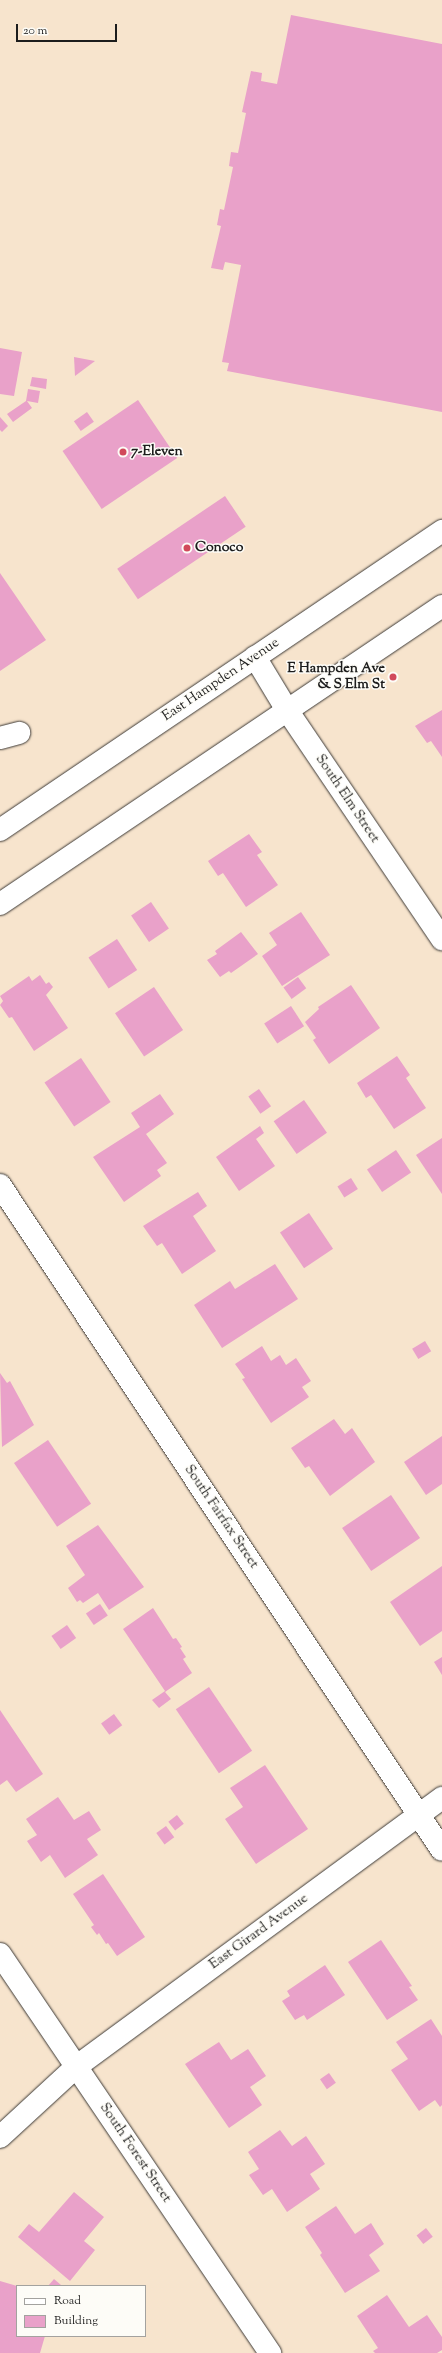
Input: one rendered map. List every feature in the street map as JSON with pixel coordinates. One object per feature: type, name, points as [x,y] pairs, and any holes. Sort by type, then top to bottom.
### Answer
[{"type":"main road","name":"East Hampden Avenue","points":[[0,830],[442,531]]},
{"type":"main road","points":[[0,904],[442,606]]},
{"type":"main road","name":"South Elm Street","points":[[256,657],[287,710],[442,939]]},
{"type":"main road","name":"South Fairfax Street","points":[[0,1185],[442,1850]]},
{"type":"main road","name":"East Girard Avenue","points":[[0,2137],[76,2066],[418,1814],[442,1798]]},
{"type":"main road","name":"South Forest Street","points":[[0,1954],[270,2353]]},
{"type":"building","points":[[291,15],[442,44],[442,412],[227,371],[229,363],[222,362],[241,265],[225,262],[223,270],[211,268],[221,226],[217,225],[220,209],[224,210],[233,167],[229,166],[231,152],[238,153],[246,113],[242,112],[251,71],[262,73],[261,81],[277,84]]},
{"type":"building","points":[[0,348],[22,352],[14,396],[0,394]]},
{"type":"building","points":[[74,357],[95,361],[75,376]]},
{"type":"building","points":[[32,377],[47,379],[46,389],[30,386]]},
{"type":"building","points":[[28,389],[40,391],[38,403],[27,401],[32,408],[13,422],[7,414],[26,401]]},
{"type":"building","points":[[138,400],[177,458],[102,509],[63,451]]},
{"type":"building","points":[[87,412],[94,422],[81,431],[74,421]]},
{"type":"building","points":[[0,417],[8,426],[2,432],[0,430]]},
{"type":"building","points":[[225,496],[246,527],[138,599],[117,569]]},
{"type":"building","points":[[0,573],[46,640],[0,671]]},
{"type":"building","points":[[442,710],[442,757],[431,741],[427,743],[415,726]]},
{"type":"building","points":[[249,834],[262,852],[257,855],[278,885],[246,907],[223,873],[218,876],[208,861]]},
{"type":"building","points":[[151,902],[169,929],[149,942],[131,915]]},
{"type":"building","points":[[301,912],[330,955],[282,986],[262,956],[277,945],[269,933]]},
{"type":"building","points":[[241,932],[258,954],[231,973],[229,971],[220,977],[207,960],[217,954],[215,951]]},
{"type":"building","points":[[117,939],[137,970],[109,989],[88,958]]},
{"type":"building","points":[[40,975],[46,984],[49,982],[53,987],[46,995],[68,1028],[34,1051],[12,1017],[9,1018],[0,1005],[3,1001],[0,996],[29,976],[32,981]]},
{"type":"building","points":[[298,977],[306,988],[292,999],[283,988]]},
{"type":"building","points":[[351,985],[380,1028],[329,1064],[313,1040],[316,1038],[305,1022],[319,1009],[318,1007]]},
{"type":"building","points":[[154,987],[183,1030],[144,1056],[115,1013]]},
{"type":"building","points":[[291,1006],[304,1026],[277,1044],[264,1023]]},
{"type":"building","points":[[397,1056],[410,1075],[406,1078],[426,1108],[394,1129],[371,1095],[366,1098],[357,1083]]},
{"type":"building","points":[[81,1058],[111,1102],[74,1127],[45,1083]]},
{"type":"building","points":[[259,1089],[271,1106],[260,1114],[248,1096]]},
{"type":"building","points":[[160,1094],[174,1114],[146,1134],[167,1163],[157,1170],[161,1176],[124,1202],[93,1157],[140,1127],[131,1113]]},
{"type":"building","points":[[304,1100],[327,1133],[297,1154],[274,1121]]},
{"type":"building","points":[[260,1126],[264,1133],[256,1139],[275,1166],[239,1191],[216,1157]]},
{"type":"building","points":[[442,1138],[442,1194],[416,1155]]},
{"type":"building","points":[[396,1150],[411,1172],[382,1192],[367,1170]]},
{"type":"building","points":[[351,1178],[358,1189],[344,1198],[337,1186]]},
{"type":"building","points":[[198,1192],[207,1206],[193,1216],[216,1251],[182,1274],[162,1243],[157,1246],[143,1226]]},
{"type":"building","points":[[309,1213],[333,1249],[304,1268],[280,1233]]},
{"type":"building","points":[[275,1264],[298,1299],[222,1348],[194,1305],[230,1281],[235,1289]]},
{"type":"building","points":[[425,1341],[431,1351],[418,1359],[412,1349]]},
{"type":"building","points":[[262,1346],[271,1361],[280,1355],[286,1365],[296,1358],[311,1381],[302,1387],[309,1397],[271,1423],[242,1379],[245,1378],[235,1364]]},
{"type":"building","points":[[0,1373],[7,1383],[10,1381],[34,1425],[2,1447]]},
{"type":"building","points":[[334,1419],[345,1434],[352,1428],[375,1462],[330,1496],[309,1466],[305,1468],[291,1448]]},
{"type":"building","points":[[442,1436],[442,1484],[426,1495],[404,1462]]},
{"type":"building","points":[[48,1440],[91,1504],[57,1527],[14,1463]]},
{"type":"building","points":[[391,1495],[420,1538],[371,1571],[342,1528]]},
{"type":"building","points":[[98,1525],[144,1587],[109,1610],[98,1593],[83,1603],[80,1600],[77,1602],[68,1588],[85,1575],[66,1546]]},
{"type":"building","points":[[442,1566],[442,1631],[420,1646],[390,1602]]},
{"type":"building","points":[[100,1604],[108,1616],[94,1625],[86,1614]]},
{"type":"building","points":[[153,1608],[173,1639],[176,1638],[182,1647],[180,1648],[186,1657],[183,1659],[192,1673],[165,1692],[171,1699],[159,1708],[152,1700],[165,1691],[123,1629]]},
{"type":"building","points":[[67,1625],[76,1638],[61,1649],[51,1636]]},
{"type":"building","points":[[442,1657],[442,1675],[434,1662]]},
{"type":"building","points":[[209,1687],[252,1751],[219,1773],[176,1709]]},
{"type":"building","points":[[0,1710],[43,1774],[16,1792],[7,1780],[0,1785]]},
{"type":"building","points":[[114,1714],[122,1725],[109,1735],[101,1723]]},
{"type":"building","points":[[265,1765],[308,1829],[256,1864],[225,1819],[243,1807],[230,1788]]},
{"type":"building","points":[[58,1797],[74,1820],[89,1811],[101,1830],[87,1839],[98,1855],[65,1878],[50,1855],[41,1862],[27,1841],[37,1835],[26,1819]]},
{"type":"building","points":[[177,1815],[184,1824],[175,1830],[168,1822]]},
{"type":"building","points":[[166,1826],[174,1837],[165,1844],[156,1833]]},
{"type":"building","points":[[103,1874],[145,1937],[117,1956],[108,1943],[106,1944],[99,1933],[97,1935],[91,1927],[94,1925],[73,1894]]},
{"type":"building","points":[[381,1940],[412,1986],[409,1987],[418,2000],[387,2020],[348,1962]]},
{"type":"building","points":[[325,1965],[345,1995],[307,2020],[304,2015],[295,2020],[282,2001],[290,1996],[287,1991]]},
{"type":"building","points":[[431,2019],[442,2036],[442,2105],[440,2107],[435,2100],[419,2111],[391,2070],[408,2059],[396,2042]]},
{"type":"building","points":[[219,2042],[231,2060],[248,2049],[266,2076],[250,2087],[262,2105],[229,2128],[185,2064]]},
{"type":"building","points":[[329,2073],[336,2083],[327,2089],[320,2079]]},
{"type":"building","points":[[280,2130],[292,2146],[306,2136],[325,2164],[310,2174],[320,2189],[287,2212],[272,2189],[263,2195],[249,2175],[259,2169],[248,2152]]},
{"type":"building","points":[[74,2192],[104,2217],[84,2241],[95,2250],[70,2281],[18,2237],[29,2224],[39,2232]]},
{"type":"building","points":[[336,2206],[355,2234],[371,2223],[384,2244],[369,2255],[380,2271],[345,2293],[320,2255],[322,2253],[305,2227]]},
{"type":"building","points":[[426,2228],[433,2237],[423,2244],[417,2235]]},
{"type":"building","points":[[54,2279],[61,2285],[49,2285]]},
{"type":"building","points":[[0,2281],[16,2286],[16,2337],[45,2337],[40,2353],[0,2353]]},
{"type":"building","points":[[387,2295],[409,2327],[427,2315],[442,2337],[442,2350],[437,2353],[375,2353],[373,2351],[378,2348],[357,2316]]},
{"type":"place","name":"7-Eleven","points":[[123,452]]},
{"type":"place","name":"Conoco","points":[[187,548]]},
{"type":"place","name":"E Hampden Ave & S Elm St","points":[[393,677]]}]
